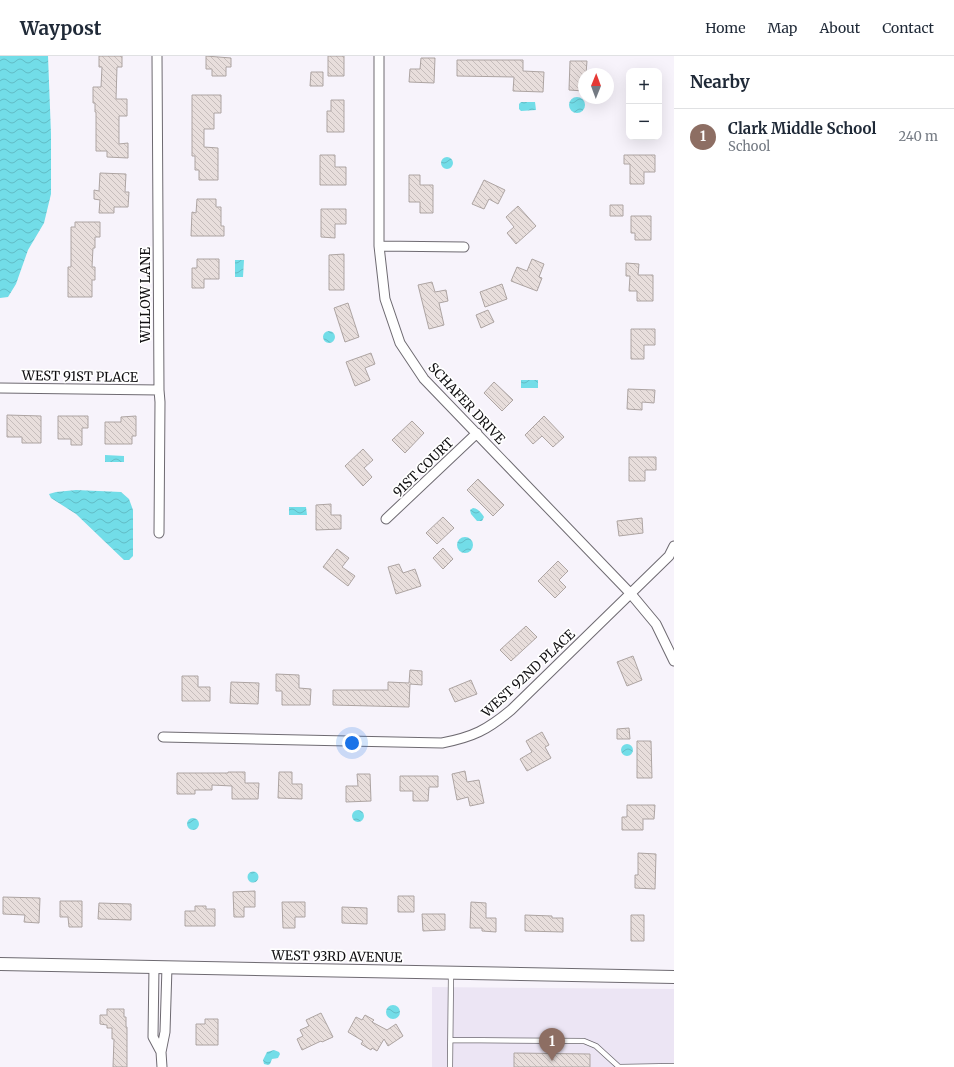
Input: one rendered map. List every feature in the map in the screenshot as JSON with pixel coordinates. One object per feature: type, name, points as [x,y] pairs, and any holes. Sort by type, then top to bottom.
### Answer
[{"type":"street","name":"WILLOW LANE","points":[[157,56],[160,533]]},
{"type":"street","name":"SCHAFER DRIVE","points":[[379,56],[379,246],[385,299],[400,343],[424,379],[631,594],[656,624],[674,661]]},
{"type":"street","points":[[379,246],[464,247]]},
{"type":"street","name":"WEST 91ST PLACE","points":[[0,388],[159,390]]},
{"type":"street","name":"91ST COURT","points":[[386,519],[477,433]]},
{"type":"street","name":"WEST 92ND PLACE","points":[[163,737],[442,743],[471,736],[493,725],[511,710],[669,556],[674,546]]},
{"type":"street","name":"WEST 93RD AVENUE","points":[[0,964],[674,977]]},
{"type":"street","points":[[154,967],[153,1037],[161,1052]]},
{"type":"street","points":[[162,1067],[161,1052],[166,1032],[167,968]]},
{"type":"lane","points":[[450,1067],[451,972]]},
{"type":"lane","points":[[451,1040],[584,1041],[596,1046],[619,1067],[674,1066]]},
{"type":"shaded area","points":[[432,987],[674,989],[674,1067],[432,1067]]},
{"type":"water","points":[[0,56],[48,56],[51,134],[51,194],[44,223],[28,250],[16,284],[8,297],[0,298]]},
{"type":"water","points":[[577,97],[578,104],[585,104],[583,111],[577,113],[571,111],[569,105],[571,99]]},
{"type":"water","points":[[521,102],[535,102],[536,110],[521,111],[519,109],[519,104]]},
{"type":"water","points":[[445,157],[449,157],[453,163],[449,169],[445,169],[441,165],[441,161]]},
{"type":"water","points":[[235,260],[244,260],[243,277],[235,277]]},
{"type":"water","points":[[327,331],[331,331],[335,337],[331,343],[327,343],[323,339],[323,335]]},
{"type":"water","points":[[521,380],[538,380],[538,388],[521,388]]},
{"type":"water","points":[[105,455],[124,456],[124,462],[105,462]]},
{"type":"water","points":[[76,490],[121,492],[129,499],[133,510],[133,556],[129,560],[124,560],[76,514],[51,498],[49,494]]},
{"type":"water","points":[[289,507],[306,507],[307,515],[289,515]]},
{"type":"water","points":[[473,508],[481,512],[484,517],[482,521],[477,521],[471,514],[470,510]]},
{"type":"water","points":[[465,537],[471,539],[473,545],[471,551],[465,553],[459,551],[457,545],[459,539]]},
{"type":"water","points":[[627,744],[631,746],[633,750],[631,754],[627,756],[623,754],[621,750],[623,746]]},
{"type":"water","points":[[360,810],[363,811],[363,821],[356,822],[353,821],[352,814],[353,811]]},
{"type":"water","points":[[193,818],[197,820],[199,824],[197,828],[193,830],[189,828],[187,824],[189,820]]},
{"type":"water","points":[[253,871],[257,873],[259,877],[257,881],[253,883],[249,881],[247,877],[249,873]]},
{"type":"water","points":[[390,1005],[396,1005],[400,1009],[400,1015],[396,1019],[390,1019],[386,1015],[386,1009]]},
{"type":"water","points":[[274,1050],[280,1054],[278,1058],[272,1059],[268,1065],[264,1064],[263,1060],[267,1052]]},
{"type":"building","points":[[99,56],[122,56],[122,67],[117,67],[116,99],[127,99],[127,116],[119,116],[119,144],[128,143],[128,158],[107,157],[107,151],[96,151],[96,112],[95,103],[93,103],[93,87],[101,87],[102,67],[99,67]]},
{"type":"building","points":[[206,56],[231,58],[231,67],[226,67],[226,76],[212,76],[212,69],[206,69]]},
{"type":"building","points":[[328,56],[344,56],[344,76],[328,76]]},
{"type":"building","points":[[421,58],[435,58],[434,83],[409,82],[410,69],[420,69]]},
{"type":"building","points":[[457,60],[523,60],[523,71],[544,72],[543,92],[513,91],[514,77],[457,76]]},
{"type":"building","points":[[570,61],[587,61],[586,68],[578,68],[578,91],[569,90]]},
{"type":"building","points":[[311,72],[323,72],[323,86],[310,86]]},
{"type":"building","points":[[192,95],[221,95],[221,113],[214,113],[214,129],[204,129],[204,147],[218,148],[218,180],[199,180],[199,170],[195,170],[195,156],[192,156]]},
{"type":"building","points":[[331,100],[344,100],[344,132],[327,132],[327,111],[331,111]]},
{"type":"building","points":[[320,155],[335,155],[335,167],[346,167],[346,185],[320,185]]},
{"type":"building","points":[[624,155],[655,155],[655,172],[644,172],[644,184],[630,184],[630,164],[624,164]]},
{"type":"building","points":[[100,173],[126,174],[125,192],[129,192],[128,207],[114,207],[114,213],[99,213],[100,200],[94,199],[94,190],[99,191]]},
{"type":"building","points":[[409,175],[420,175],[420,185],[433,185],[433,213],[420,213],[420,202],[409,202]]},
{"type":"building","points":[[484,180],[505,190],[498,204],[489,199],[484,209],[472,204]]},
{"type":"building","points":[[197,199],[216,199],[216,207],[221,207],[221,226],[224,226],[224,236],[191,236],[192,212],[196,213]]},
{"type":"building","points":[[610,205],[623,205],[623,216],[610,216]]},
{"type":"building","points":[[518,206],[536,226],[516,244],[507,233],[514,227],[506,217]]},
{"type":"building","points":[[321,209],[346,209],[346,224],[335,224],[335,238],[321,237]]},
{"type":"building","points":[[631,216],[651,216],[651,240],[635,240],[635,233],[631,233]]},
{"type":"building","points":[[75,222],[100,222],[100,237],[95,237],[95,248],[93,248],[92,267],[95,267],[95,280],[92,280],[92,297],[68,297],[68,267],[71,267],[71,227],[75,227]]},
{"type":"building","points":[[344,254],[344,290],[329,290],[329,255]]},
{"type":"building","points":[[197,259],[219,259],[219,279],[204,279],[204,288],[192,288],[192,268],[197,268]]},
{"type":"building","points":[[532,259],[544,264],[539,277],[542,278],[537,291],[511,281],[517,267],[527,271]]},
{"type":"building","points":[[626,263],[639,264],[638,275],[653,275],[653,301],[637,301],[637,291],[629,291],[630,276],[626,276]]},
{"type":"building","points":[[432,282],[435,292],[446,290],[448,301],[439,303],[444,325],[429,329],[418,285]]},
{"type":"building","points":[[502,284],[507,299],[485,307],[480,292]]},
{"type":"building","points":[[348,303],[359,337],[345,342],[334,308]]},
{"type":"building","points":[[488,310],[494,322],[481,328],[476,315]]},
{"type":"building","points":[[631,329],[655,329],[655,345],[644,345],[644,359],[631,359]]},
{"type":"building","points":[[371,353],[375,364],[365,368],[370,380],[355,386],[346,362]]},
{"type":"building","points":[[494,382],[513,400],[502,411],[484,393]]},
{"type":"building","points":[[628,389],[655,390],[654,403],[642,402],[642,410],[627,409]]},
{"type":"building","points":[[7,415],[41,416],[41,443],[22,443],[22,437],[7,437]]},
{"type":"building","points":[[58,416],[88,416],[88,428],[82,428],[82,445],[71,445],[71,439],[58,439]]},
{"type":"building","points":[[136,416],[136,436],[132,436],[132,444],[105,444],[105,422],[121,422],[121,417]]},
{"type":"building","points":[[544,416],[564,437],[553,447],[542,436],[533,444],[525,435]]},
{"type":"building","points":[[412,421],[424,433],[405,453],[392,440]]},
{"type":"building","points":[[363,449],[373,460],[364,468],[372,477],[363,486],[345,466]]},
{"type":"building","points":[[629,457],[656,457],[656,470],[645,470],[645,481],[629,481]]},
{"type":"building","points":[[478,479],[504,505],[493,516],[467,490]]},
{"type":"building","points":[[331,504],[331,515],[341,515],[341,529],[316,530],[316,505]]},
{"type":"building","points":[[443,517],[454,528],[437,544],[426,533]]},
{"type":"building","points":[[642,518],[643,533],[619,536],[617,521]]},
{"type":"building","points":[[443,548],[453,559],[443,569],[433,558]]},
{"type":"building","points":[[337,549],[349,558],[342,567],[355,576],[348,586],[323,567]]},
{"type":"building","points":[[558,561],[568,571],[559,580],[566,587],[555,598],[538,581]]},
{"type":"building","points":[[399,564],[403,573],[415,569],[421,586],[396,594],[388,567]]},
{"type":"building","points":[[526,626],[537,637],[511,661],[500,650]]},
{"type":"building","points":[[633,656],[642,680],[627,686],[617,662]]},
{"type":"building","points":[[410,670],[422,671],[422,685],[410,684],[409,707],[333,705],[333,690],[388,690],[388,682],[409,683]]},
{"type":"building","points":[[276,674],[299,675],[299,688],[311,689],[310,705],[282,705],[282,691],[276,691]]},
{"type":"building","points":[[182,676],[198,676],[198,687],[210,687],[210,701],[182,701]]},
{"type":"building","points":[[471,680],[477,694],[455,702],[449,689]]},
{"type":"building","points":[[231,682],[259,683],[258,704],[230,703]]},
{"type":"building","points":[[629,728],[630,739],[617,739],[617,729]]},
{"type":"building","points":[[542,732],[549,745],[545,747],[551,758],[527,771],[520,759],[532,752],[526,741]]},
{"type":"building","points":[[637,741],[651,741],[652,778],[637,778]]},
{"type":"building","points":[[465,771],[467,782],[479,780],[484,803],[470,806],[468,797],[457,800],[452,774]]},
{"type":"building","points":[[245,772],[245,783],[259,783],[258,799],[232,799],[232,786],[212,785],[212,790],[195,790],[195,794],[177,794],[177,773]]},
{"type":"building","points":[[279,772],[292,772],[292,784],[302,784],[302,799],[278,798]]},
{"type":"building","points":[[357,774],[370,774],[371,801],[346,802],[346,786],[358,786]]},
{"type":"building","points":[[400,776],[438,776],[438,787],[429,787],[428,801],[413,801],[413,791],[400,791]]},
{"type":"building","points":[[627,805],[655,805],[654,819],[643,819],[643,830],[622,830],[622,817],[627,817]]},
{"type":"building","points":[[638,853],[656,854],[655,889],[635,888],[635,875],[638,875]]},
{"type":"building","points":[[255,891],[255,907],[244,907],[244,917],[234,917],[233,892]]},
{"type":"building","points":[[398,896],[414,896],[414,912],[398,912]]},
{"type":"building","points":[[3,897],[40,898],[39,923],[24,922],[25,915],[3,914]]},
{"type":"building","points":[[60,901],[82,901],[82,927],[69,927],[68,917],[60,917]]},
{"type":"building","points":[[282,902],[305,902],[305,917],[295,917],[295,928],[283,928]]},
{"type":"building","points":[[471,902],[486,903],[486,918],[496,918],[496,932],[482,931],[482,928],[470,928]]},
{"type":"building","points":[[99,903],[131,904],[131,920],[98,919]]},
{"type":"building","points":[[195,906],[206,906],[206,909],[215,909],[215,926],[185,926],[185,911],[195,911]]},
{"type":"building","points":[[342,907],[367,908],[367,924],[342,923]]},
{"type":"building","points":[[422,914],[445,914],[445,930],[423,931]]},
{"type":"building","points":[[525,915],[563,918],[563,932],[525,931]]},
{"type":"building","points":[[631,915],[644,915],[644,941],[631,941]]},
{"type":"building","points":[[107,1009],[124,1009],[124,1017],[126,1017],[127,1027],[127,1067],[113,1067],[114,1039],[112,1039],[112,1028],[107,1028],[107,1025],[100,1024],[100,1015],[107,1015]]},
{"type":"building","points":[[321,1013],[333,1037],[302,1050],[297,1039],[303,1036],[300,1030],[309,1026],[306,1020]]},
{"type":"building","points":[[365,1015],[374,1020],[372,1022],[387,1030],[396,1024],[403,1036],[388,1046],[384,1039],[377,1051],[372,1048],[371,1050],[361,1044],[363,1041],[348,1032],[356,1017],[362,1020]]},
{"type":"building","points":[[205,1019],[218,1019],[218,1045],[196,1045],[196,1024],[205,1024]]},
{"type":"building","points":[[514,1053],[590,1054],[590,1067],[514,1067]]},
{"type":"place","name":"Clark Middle School","points":[[552,1061]]}]
